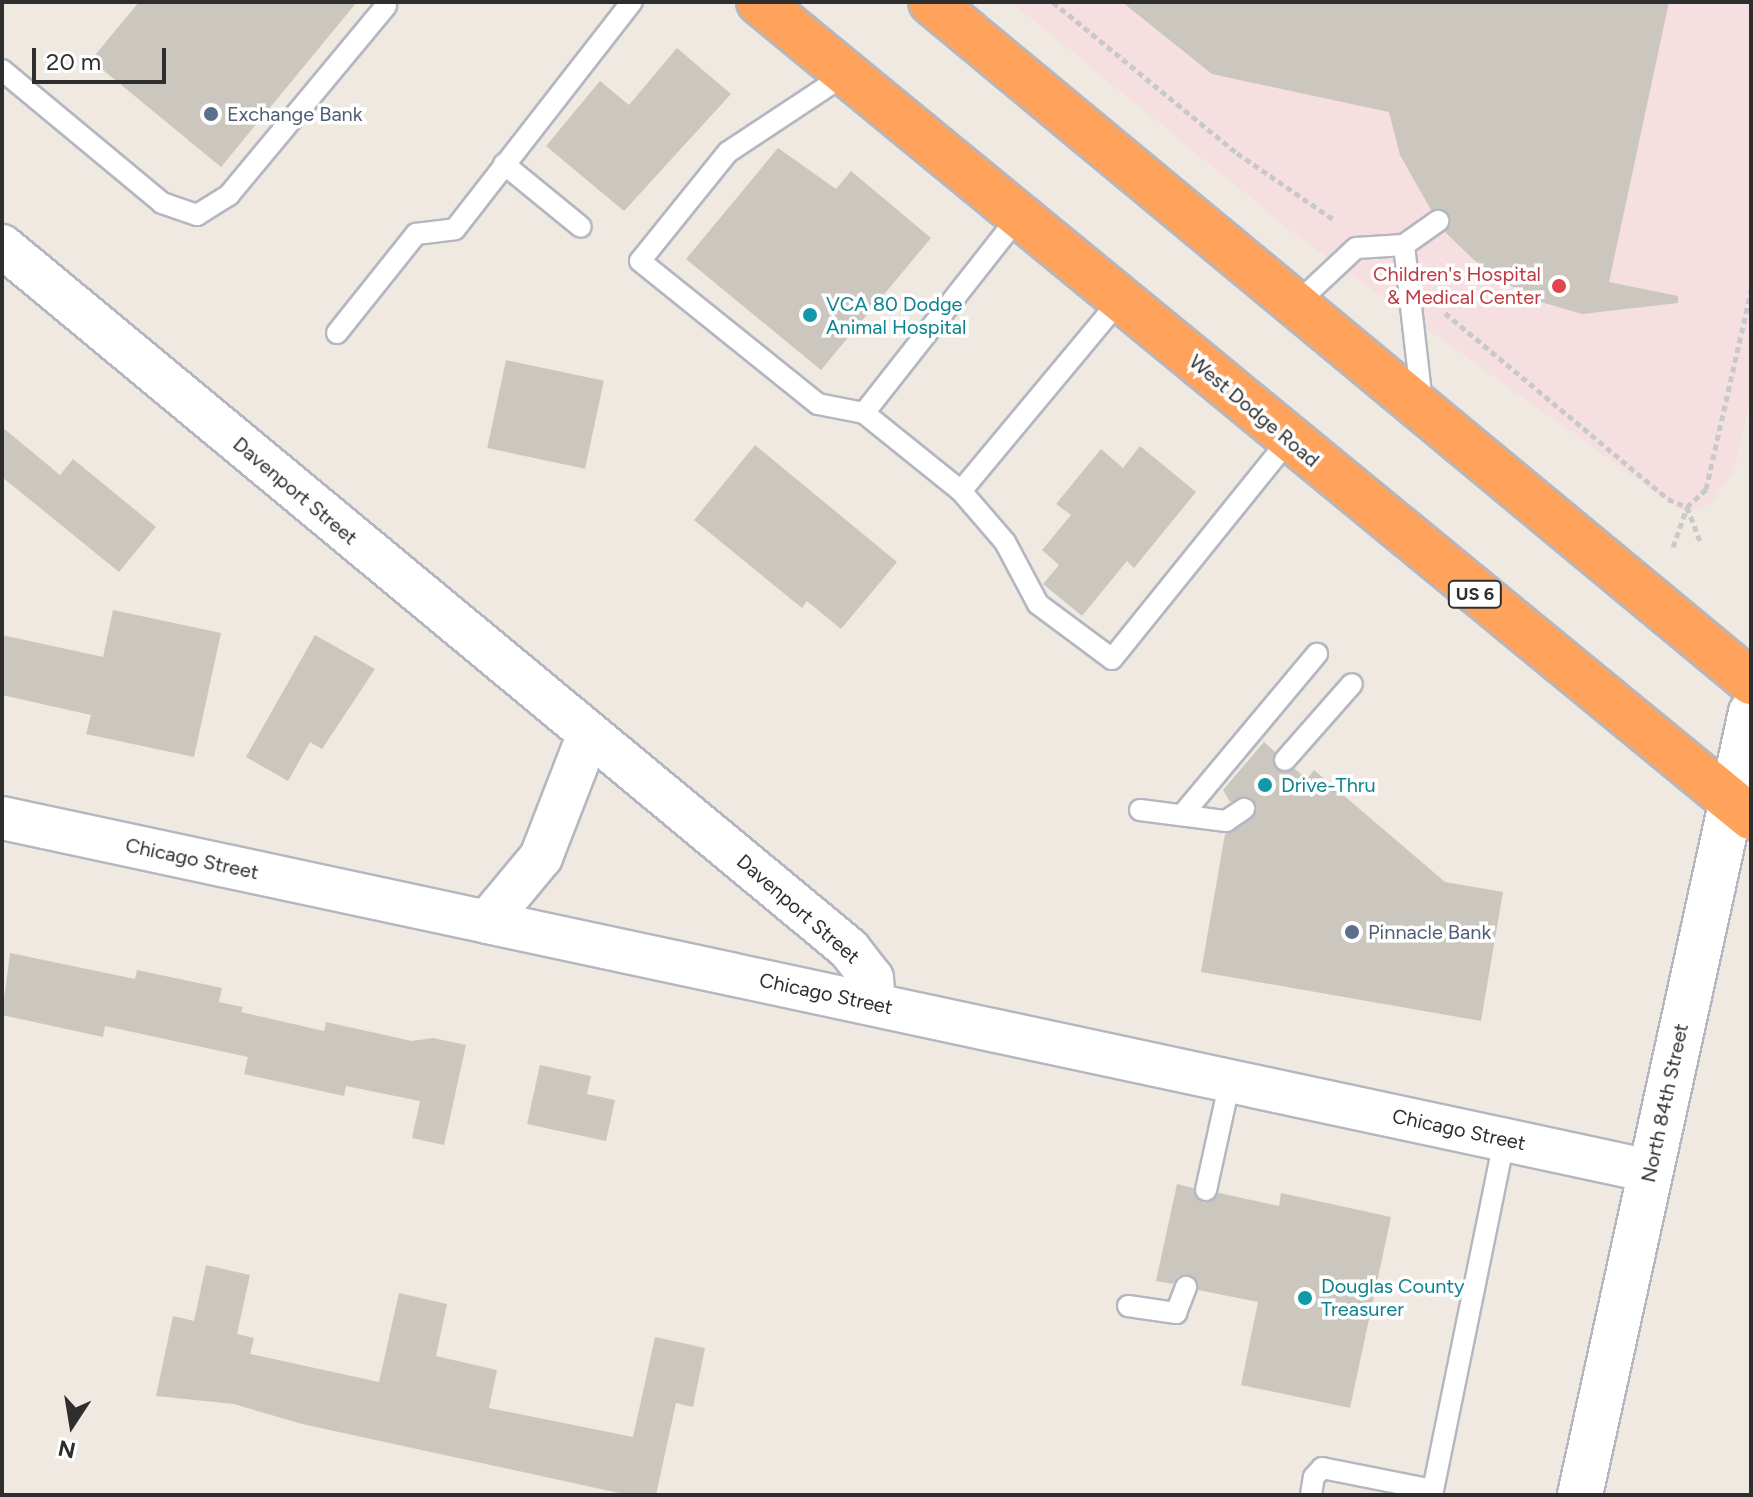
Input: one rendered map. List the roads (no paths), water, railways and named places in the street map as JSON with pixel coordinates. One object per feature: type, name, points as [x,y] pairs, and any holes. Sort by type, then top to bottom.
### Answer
[{"type":"highway","name":"West Dodge Road","points":[[759,2],[1742,809]]},
{"type":"highway","points":[[931,2],[1751,682]]},
{"type":"main road","name":"North 84th Street","points":[[1580,1495],[1650,1171],[1742,809],[1751,712]]},
{"type":"street","name":"Davenport Street","points":[[2,246],[588,736],[849,949],[872,978],[874,1004]]},
{"type":"street","points":[[487,922],[541,857],[588,736]]},
{"type":"street","name":"Chicago Street","points":[[2,818],[1650,1171]]},
{"type":"lane","points":[[337,333],[416,234],[455,229],[632,2]]},
{"type":"lane","points":[[2,70],[162,203],[197,215],[219,205],[386,6]]},
{"type":"lane","points":[[846,74],[728,152],[640,261],[818,404],[864,413],[961,491],[1005,542],[1038,604],[1112,659],[1289,440]]},
{"type":"lane","points":[[504,164],[581,227]]},
{"type":"lane","points":[[864,413],[1019,216]]},
{"type":"lane","points":[[1295,305],[1356,248],[1404,245],[1438,221]]},
{"type":"lane","points":[[1404,245],[1423,411]]},
{"type":"lane","points":[[961,491],[1120,300]]},
{"type":"lane","points":[[1183,814],[1317,654]]},
{"type":"lane","points":[[1285,760],[1352,684]]},
{"type":"lane","points":[[1140,810],[1226,821],[1244,809]]},
{"type":"lane","points":[[1206,1190],[1230,1081]]},
{"type":"lane","points":[[1311,1495],[1322,1468],[1432,1492],[1504,1140]]},
{"type":"lane","points":[[1128,1306],[1172,1314],[1180,1307],[1186,1287]]},
{"type":"place","name":"Exchange Bank","points":[[211,114]]},
{"type":"place","name":"Children's Hospital & Medical Center","points":[[1559,286]]},
{"type":"place","name":"VCA 80 Dodge Animal Hospital","points":[[810,315]]},
{"type":"place","name":"Drive-Thru","points":[[1265,785]]},
{"type":"place","name":"Pinnacle Bank","points":[[1352,932]]},
{"type":"place","name":"Douglas County Treasurer","points":[[1305,1298]]}]
